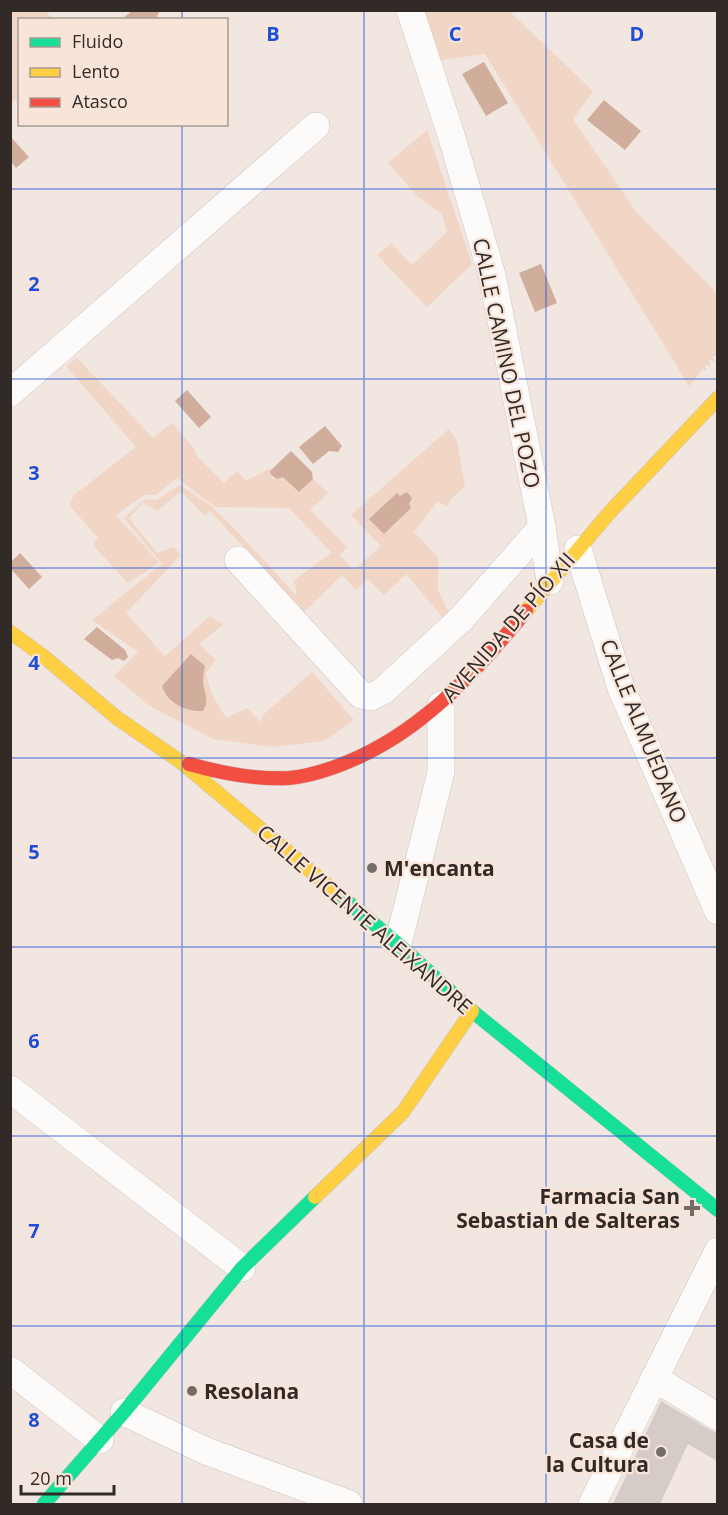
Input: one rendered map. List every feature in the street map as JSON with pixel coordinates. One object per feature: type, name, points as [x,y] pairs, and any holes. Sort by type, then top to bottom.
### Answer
[{"type":"street","name":"CALLE CAMINO DEL POZO","points":[[410,10],[452,138],[492,275],[542,527],[550,581]]},
{"type":"street","points":[[10,393],[316,126]]},
{"type":"street","name":"AVENIDA DE PÍO XII","points":[[181,762],[223,773],[289,778],[326,771],[365,756],[401,734],[441,705],[482,662],[578,549],[717,398]]},
{"type":"street","points":[[238,560],[361,695],[371,697],[383,691],[461,619],[542,527]]},
{"type":"street","name":"CALLE ALMUEDANO","points":[[578,549],[621,688],[717,911]]},
{"type":"street","name":"CALLE VICENTE ALEIXANDRE","points":[[10,632],[43,656],[117,718],[181,762],[398,944],[472,1011],[717,1210]]},
{"type":"street","points":[[398,944],[441,772],[441,705]]},
{"type":"street","points":[[44,1504],[124,1412],[242,1268],[403,1112],[472,1011]]},
{"type":"street","points":[[10,1089],[122,1173],[242,1268]]},
{"type":"street","points":[[592,1504],[717,1251]]},
{"type":"street","points":[[10,1370],[100,1440]]},
{"type":"street","points":[[654,1378],[717,1416]]},
{"type":"street","points":[[124,1412],[206,1451],[349,1504]]},
{"type":"shaded area","points":[[11,10],[45,11],[52,18],[18,18],[18,97],[11,103]]},
{"type":"shaded area","points":[[133,10],[160,11],[157,16],[159,18],[123,18]]},
{"type":"shaded area","points":[[423,11],[509,11],[593,91],[573,119],[637,213],[717,293],[717,352],[689,386],[485,54],[434,61]]},
{"type":"shaded area","points":[[484,62],[508,103],[486,116],[462,74]]},
{"type":"shaded area","points":[[604,100],[641,131],[625,150],[587,120]]},
{"type":"shaded area","points":[[427,130],[472,264],[427,307],[377,255],[391,243],[412,265],[447,232],[442,214],[418,197],[388,163]]},
{"type":"shaded area","points":[[10,136],[29,157],[16,168],[11,161]]},
{"type":"shaded area","points":[[541,264],[557,303],[535,312],[519,273]]},
{"type":"shaded area","points":[[77,358],[153,438],[172,423],[192,446],[198,457],[224,483],[237,471],[246,481],[271,468],[272,478],[277,479],[283,476],[299,492],[313,479],[328,493],[310,510],[347,547],[339,555],[354,570],[381,546],[351,515],[449,429],[457,441],[465,486],[451,499],[447,507],[438,501],[414,532],[438,557],[438,590],[449,613],[443,618],[406,574],[384,595],[368,579],[356,590],[342,575],[304,612],[210,511],[205,516],[181,491],[157,511],[143,502],[129,518],[157,553],[174,547],[181,555],[126,613],[165,656],[210,616],[223,625],[199,644],[216,660],[206,673],[211,693],[226,718],[247,708],[261,722],[264,714],[312,672],[354,720],[324,741],[272,747],[213,739],[148,705],[114,676],[138,652],[92,620],[162,564],[124,518],[145,499],[156,500],[180,485],[210,505],[297,596],[294,580],[332,553],[289,508],[215,507],[177,478],[156,495],[144,495],[116,515],[159,562],[128,583],[93,545],[98,538],[69,505],[74,495],[136,447],[66,366]]},
{"type":"shaded area","points":[[187,390],[211,417],[199,428],[175,401]]},
{"type":"shaded area","points":[[325,426],[342,446],[338,452],[329,451],[313,464],[299,447]]},
{"type":"shaded area","points":[[291,451],[312,472],[313,479],[299,492],[283,477],[277,479],[271,475],[270,471]]},
{"type":"shaded area","points":[[407,492],[412,498],[409,504],[411,508],[384,534],[369,519],[397,493],[400,496]]},
{"type":"shaded area","points":[[20,553],[42,577],[29,589],[11,569],[11,562]]},
{"type":"shaded area","points":[[97,627],[125,650],[128,657],[124,661],[118,658],[112,660],[84,639]]},
{"type":"shaded area","points":[[191,654],[205,666],[203,682],[206,700],[203,711],[190,710],[173,702],[162,686]]},
{"type":"building","name":"Casa de la Cultura","points":[[661,1401],[717,1433],[717,1461],[688,1444],[660,1504],[613,1504]]},
{"type":"traffic: fast","points":[[337,893],[472,1011],[718,1210]]},
{"type":"traffic: fast","points":[[44,1504],[124,1412],[242,1268],[315,1197]]},
{"type":"traffic: slow","points":[[526,611],[610,512],[718,398]]},
{"type":"traffic: slow","points":[[10,632],[43,656],[117,718],[181,762],[337,893]]},
{"type":"traffic: slow","points":[[315,1197],[403,1112],[472,1011]]},
{"type":"traffic: jam","points":[[189,764],[238,775],[289,778],[325,770],[359,757],[384,744],[430,712],[470,674],[526,611]]},
{"type":"place","name":"M'encanta","points":[[372,868]]},
{"type":"place","name":"Farmacia San Sebastian de Salteras","points":[[692,1208]]},
{"type":"place","name":"Resolana","points":[[192,1391]]},
{"type":"place","name":"Casa de la Cultura","points":[[661,1452]]}]
